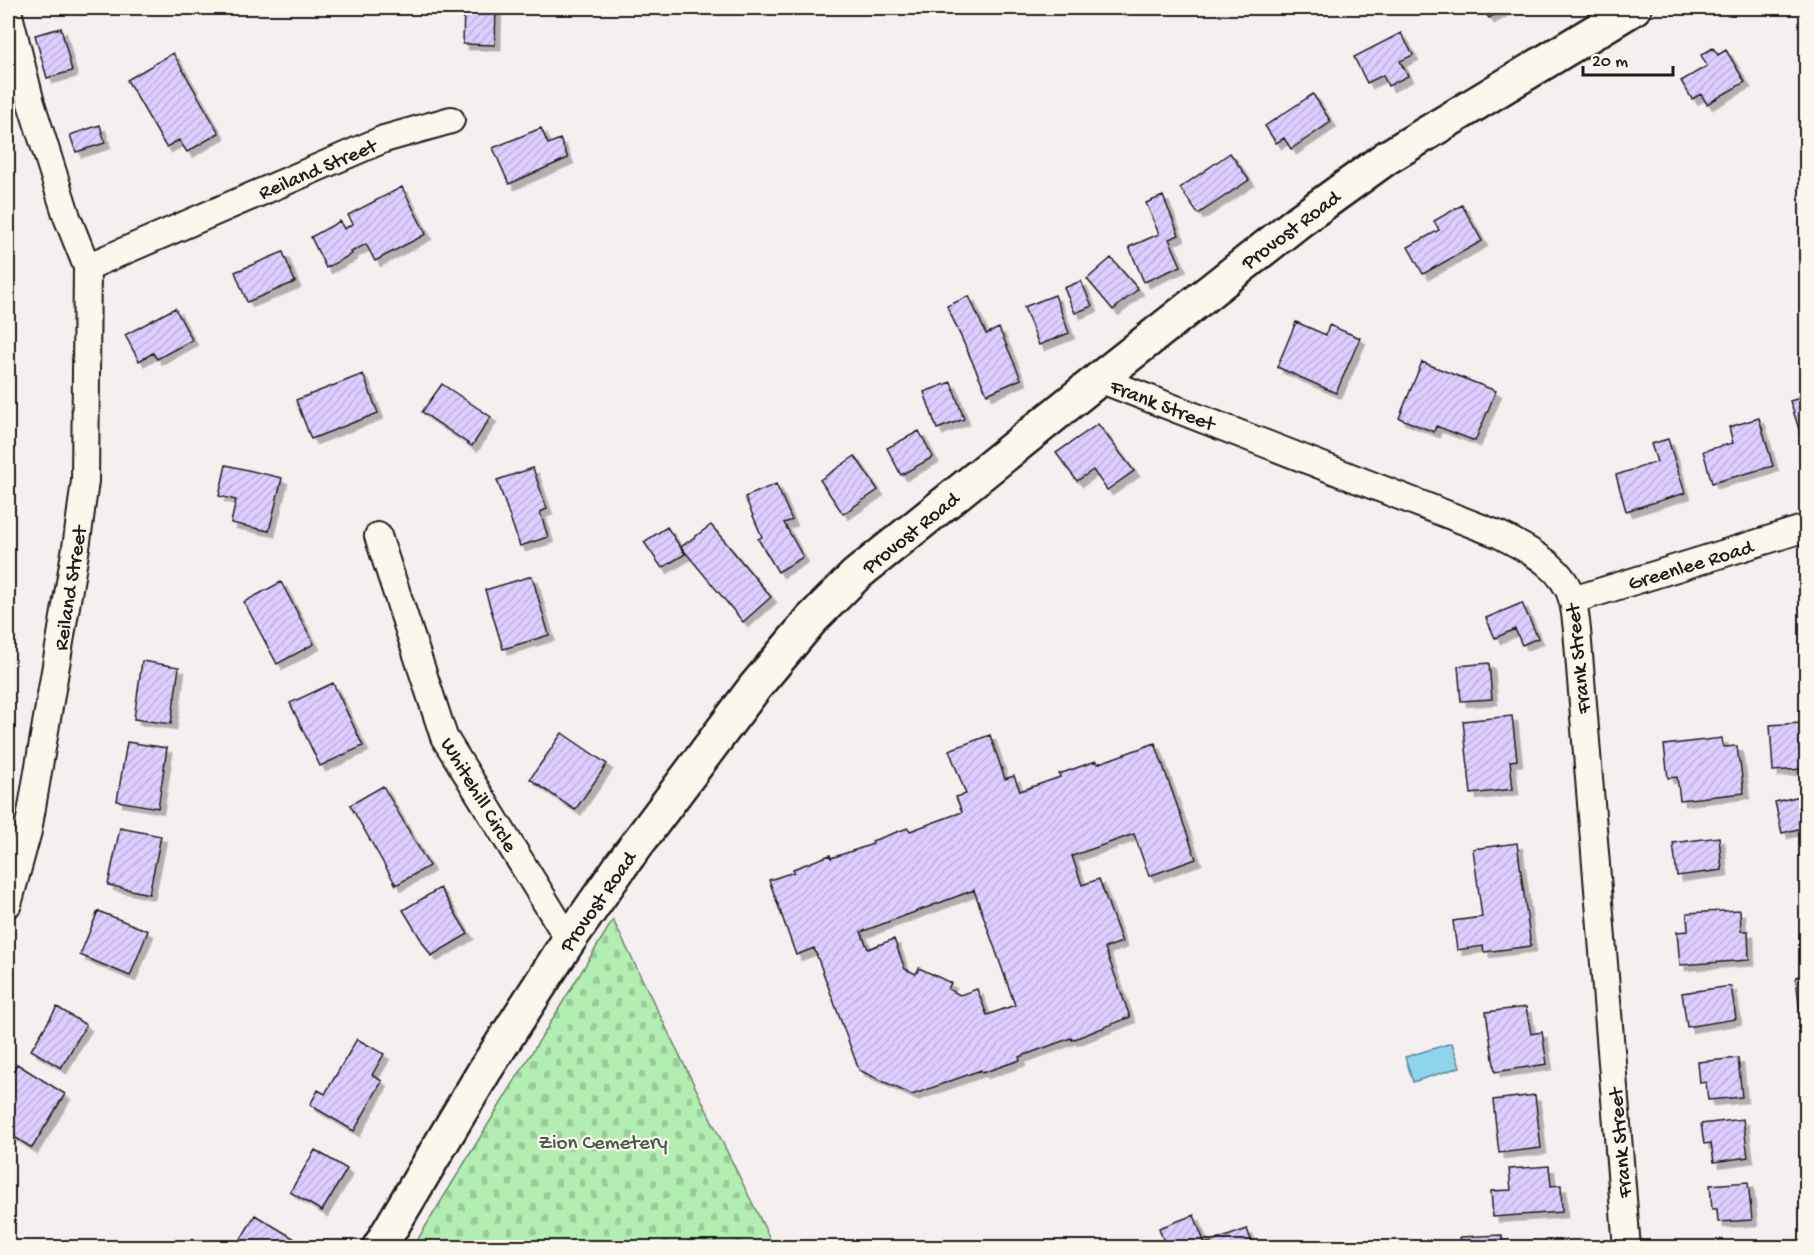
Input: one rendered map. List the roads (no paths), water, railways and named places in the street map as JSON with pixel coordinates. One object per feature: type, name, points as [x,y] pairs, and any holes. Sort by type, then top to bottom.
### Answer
[{"type":"street","name":"Provost Road","points":[[379,1248],[485,1070],[569,940],[622,864],[755,687],[811,620],[856,575],[1299,221],[1386,158],[1634,8]]},
{"type":"street","name":"Reiland Street","points":[[8,904],[28,831],[85,481],[87,267],[67,217],[31,103],[9,15]]},
{"type":"street","name":"Reiland Street","points":[[87,267],[384,139],[451,120]]},
{"type":"street","name":"Frank Street","points":[[1099,379],[1500,535],[1535,553],[1561,576],[1573,600],[1578,642],[1627,1248]]},
{"type":"street","name":"Greenlee Road","points":[[1573,600],[1806,528]]},
{"type":"street","name":"Whitehill Circle","points":[[378,536],[444,737],[569,940]]},
{"type":"water","points":[[1452,1043],[1460,1067],[1413,1082],[1405,1057]]},
{"type":"park label","name":"Zion Cemetery","points":[[603,1141]]}]
